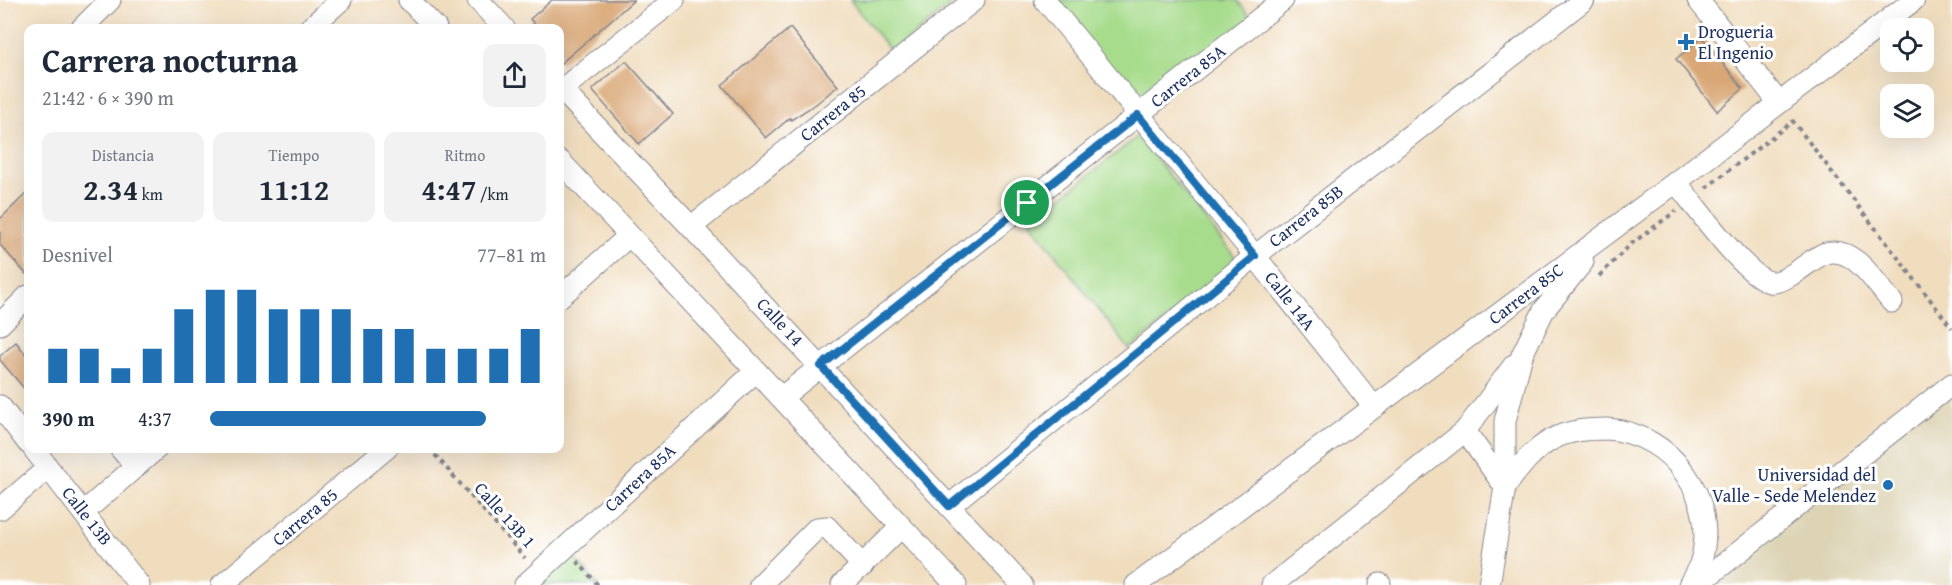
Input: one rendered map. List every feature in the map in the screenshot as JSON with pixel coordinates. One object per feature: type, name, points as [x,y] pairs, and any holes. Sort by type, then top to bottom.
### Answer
[{"type":"street","points":[[86,24],[110,0]]},
{"type":"street","points":[[314,24],[341,0]]},
{"type":"street","points":[[409,0],[432,24]]},
{"type":"street","points":[[478,0],[500,24]]},
{"type":"street","points":[[564,86],[674,0]]},
{"type":"street","name":"Carrera 85","points":[[691,227],[974,0]]},
{"type":"street","name":"Calle 14A","points":[[1045,0],[1255,256],[1374,407]]},
{"type":"street","name":"Carrera 85A","points":[[782,397],[1283,0]]},
{"type":"street","name":"Carrera 85B","points":[[949,506],[1255,256],[1584,0]]},
{"type":"street","points":[[1698,0],[1779,103]]},
{"type":"street","name":"Carrera 85C","points":[[1136,585],[1676,182],[1914,0]]},
{"type":"street","name":"Calle 14","points":[[564,93],[821,366],[1022,585]]},
{"type":"street","points":[[564,165],[956,585]]},
{"type":"street","points":[[1676,182],[1736,255],[1760,278],[1772,282],[1783,280],[1825,253],[1841,252],[1856,260],[1892,302]]},
{"type":"street","points":[[1272,585],[1465,430],[1522,355],[1544,310],[1574,271],[1616,226]]},
{"type":"street","points":[[564,293],[629,236]]},
{"type":"street","points":[[0,324],[24,300]]},
{"type":"street","points":[[1489,585],[1505,487],[1505,421],[1522,355]]},
{"type":"street","name":"Carrera 85A","points":[[531,579],[756,371]]},
{"type":"street","points":[[1697,585],[1952,384]]},
{"type":"street","points":[[0,406],[24,437]]},
{"type":"street","points":[[1505,487],[1525,459],[1554,438],[1587,428],[1622,430],[1654,443],[1681,465],[1698,495],[1705,530],[1700,564],[1689,585]]},
{"type":"street","points":[[1465,430],[1505,487]]},
{"type":"street","name":"Calle 13B","points":[[37,453],[139,585]]},
{"type":"street","points":[[124,453],[136,467]]},
{"type":"street","points":[[84,512],[151,453]]},
{"type":"street","name":"Carrera 85","points":[[222,585],[381,453]]},
{"type":"street","points":[[0,508],[48,468]]},
{"type":"street","points":[[760,585],[817,528],[827,526],[863,566]]},
{"type":"street","points":[[842,585],[901,527]]},
{"type":"path","points":[[1779,103],[1952,328]]},
{"type":"path","points":[[1592,283],[1631,244],[1793,121]]},
{"type":"path","name":"Calle 13B 1","points":[[433,453],[531,579]]},
{"type":"path","points":[[565,547],[598,585]]},
{"type":"shaded area","name":"Universidad del Valle - Sede Melendez","points":[[1952,384],[1952,585],[1697,585]]},
{"type":"green space","points":[[850,0],[957,0],[891,52]]},
{"type":"green space","points":[[1045,0],[1237,0],[1255,23],[1138,115]]},
{"type":"green space","points":[[1138,136],[1240,263],[1129,349],[1030,222]]},
{"type":"green space","points":[[565,547],[598,585],[525,585]]},
{"type":"building","points":[[552,0],[634,0],[564,61],[564,24],[534,24],[530,19]]},
{"type":"building","points":[[790,28],[838,86],[816,104],[791,120],[790,118],[766,138],[722,85]]},
{"type":"building","points":[[1702,37],[1743,89],[1717,111],[1676,59]]},
{"type":"building","points":[[626,61],[673,114],[639,144],[592,90]]},
{"type":"building","points":[[24,196],[24,272],[0,245],[0,219]]},
{"type":"building","points":[[16,342],[24,352],[24,388],[0,360],[0,356]]},
{"type":"place","name":"Drogueria El Ingenio","points":[[1686,42]]},
{"type":"place","name":"Universidad del Valle - Sede Melendez","points":[[1888,485]]},
{"type":"route","points":[[1138,115],[1255,256],[949,506],[821,366],[1027,203],[1138,115]]}]
